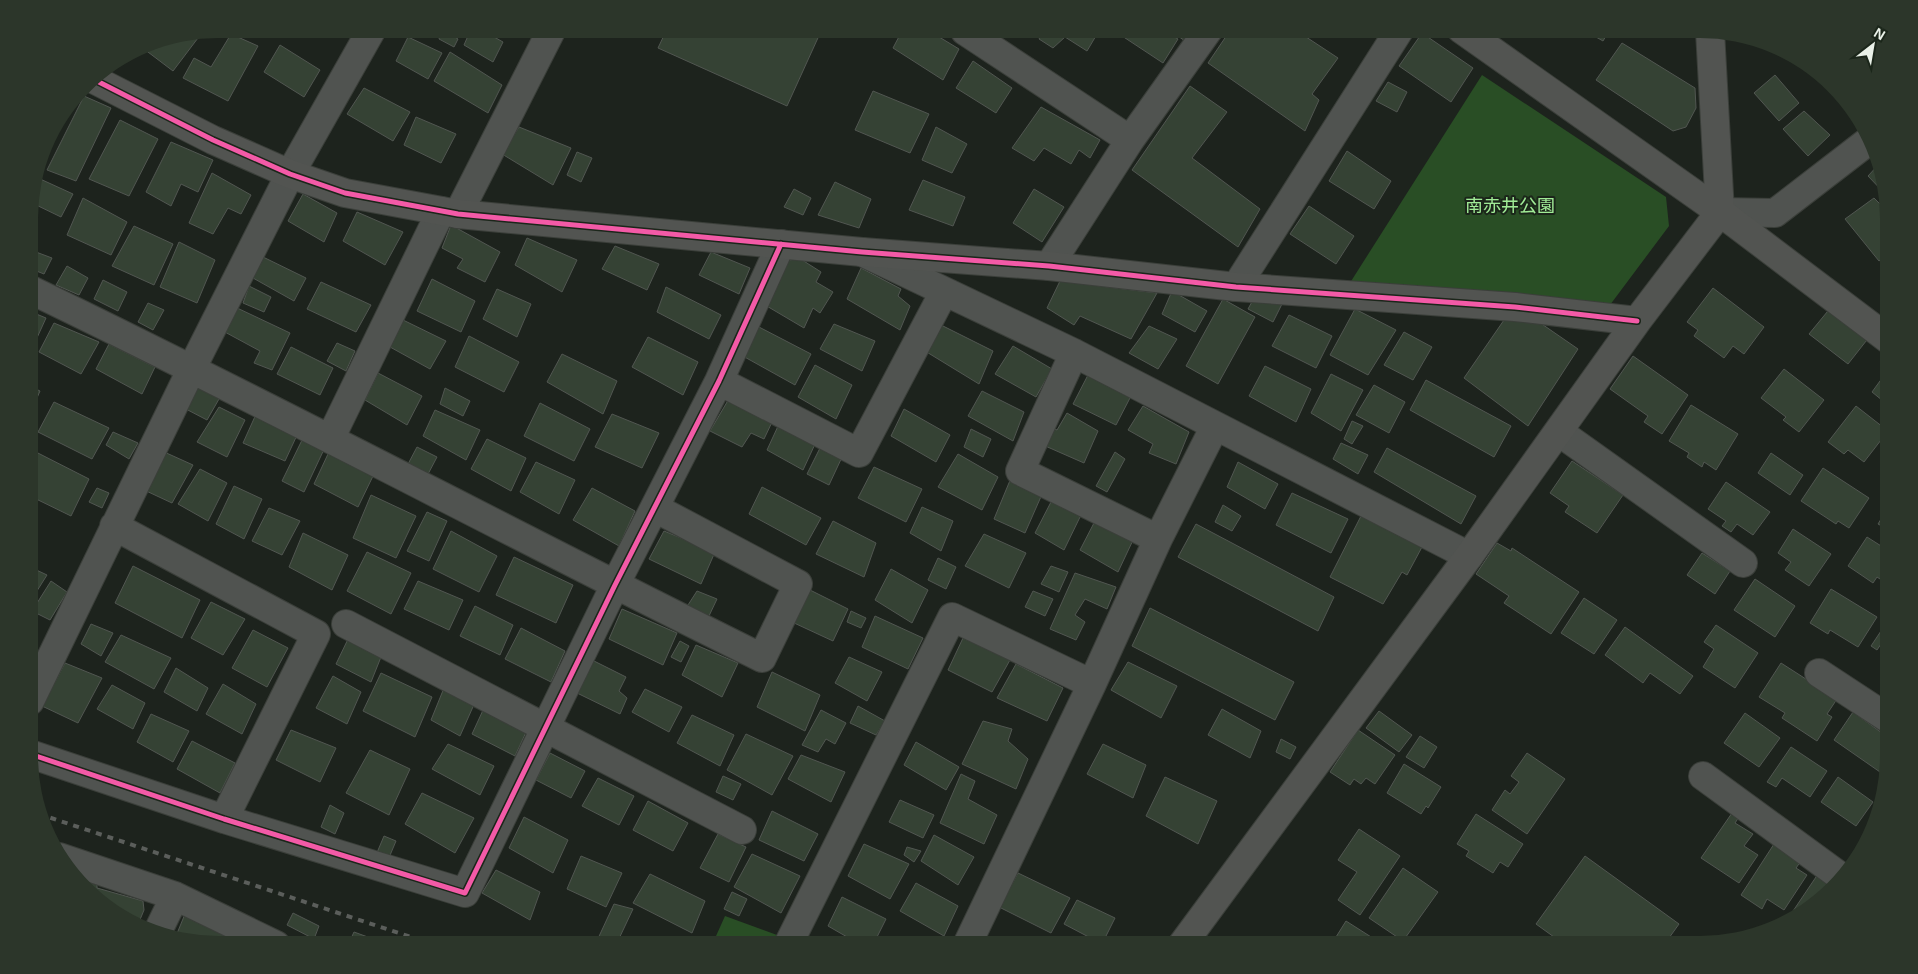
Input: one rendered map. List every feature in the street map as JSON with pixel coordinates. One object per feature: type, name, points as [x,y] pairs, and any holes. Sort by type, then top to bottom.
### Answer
[{"type":"street","points":[[38,684],[192,368],[290,174],[367,38]]},
{"type":"street","points":[[330,439],[450,212],[547,38]]},
{"type":"street","points":[[976,38],[1130,140]]},
{"type":"street","points":[[1049,266],[1130,140],[1203,38]]},
{"type":"street","points":[[1236,288],[1394,38]]},
{"type":"street","points":[[1474,38],[1720,212],[1880,333]]},
{"type":"street","points":[[1189,936],[1469,556],[1637,321],[1720,212],[1710,38]]},
{"type":"street","points":[[99,82],[213,140],[290,174],[345,193],[450,212],[862,252],[1049,266],[1236,288],[1515,308],[1637,321]]},
{"type":"street","points":[[1720,212],[1775,212],[1865,144]]},
{"type":"street","points":[[38,757],[224,819],[465,893],[615,585],[719,381],[781,244]]},
{"type":"street","points":[[862,252],[1074,353],[1469,556]]},
{"type":"street","points":[[719,381],[859,453],[944,292]]},
{"type":"street","points":[[38,293],[192,368],[615,585],[762,658],[798,584],[655,508]]},
{"type":"street","points":[[1074,353],[1020,471],[1158,539]]},
{"type":"street","points":[[971,936],[1092,684],[1158,539],[1215,426]]},
{"type":"street","points":[[1559,432],[1742,563]]},
{"type":"street","points":[[114,526],[316,634],[224,819]]},
{"type":"street","points":[[792,936],[952,617],[1092,684]]},
{"type":"street","points":[[346,624],[742,830]]},
{"type":"street","points":[[1819,673],[1880,713]]},
{"type":"street","points":[[1703,776],[1837,873]]},
{"type":"street","points":[[71,861],[175,896],[250,936]]},
{"type":"street","points":[[160,927],[175,896]]},
{"type":"green space","name":"南赤井公園","points":[[1482,75],[1666,197],[1669,226],[1607,309],[1348,286]]},
{"type":"green space","points":[[725,916],[777,935],[777,936],[716,936]]},
{"type":"building","points":[[229,38],[240,38],[258,46],[228,101],[183,78],[194,58],[211,67]]},
{"type":"building","points":[[408,38],[442,53],[428,79],[396,61]]},
{"type":"building","points":[[456,38],[458,39],[454,47],[439,39]]},
{"type":"building","points":[[467,38],[496,38],[503,42],[493,62],[464,45]]},
{"type":"building","points":[[663,38],[818,38],[787,106],[658,48]]},
{"type":"building","points":[[898,38],[941,38],[959,49],[943,80],[893,48]]},
{"type":"building","points":[[1040,38],[1064,38],[1053,48]]},
{"type":"building","points":[[1067,38],[1095,38],[1087,51]]},
{"type":"building","points":[[1125,38],[1178,39],[1163,63]]},
{"type":"building","points":[[1225,38],[1308,38],[1338,58],[1312,94],[1319,100],[1305,131],[1208,63]]},
{"type":"building","points":[[1419,38],[1429,38],[1473,68],[1451,102],[1399,66]]},
{"type":"building","points":[[197,39],[173,71],[147,51],[182,41]]},
{"type":"building","points":[[1622,43],[1695,88],[1696,108],[1686,127],[1673,131],[1596,80]]},
{"type":"building","points":[[280,45],[320,70],[304,97],[264,72]]},
{"type":"building","points":[[450,52],[502,85],[488,113],[434,81]]},
{"type":"building","points":[[973,61],[1012,88],[996,113],[956,88]]},
{"type":"building","points":[[1775,75],[1799,103],[1779,121],[1754,93]]},
{"type":"building","points":[[1388,82],[1407,92],[1397,112],[1376,101]]},
{"type":"building","points":[[1190,86],[1227,112],[1192,158],[1260,209],[1238,247],[1132,170]]},
{"type":"building","points":[[364,88],[410,112],[393,141],[347,114]]},
{"type":"building","points":[[873,91],[929,114],[910,153],[855,130]]},
{"type":"building","points":[[84,96],[111,108],[76,181],[47,170]]},
{"type":"building","points":[[1041,107],[1100,140],[1090,158],[1079,150],[1071,164],[1044,148],[1034,161],[1012,148]]},
{"type":"building","points":[[1804,111],[1830,135],[1808,156],[1783,129]]},
{"type":"building","points":[[416,117],[456,134],[441,163],[404,145]]},
{"type":"building","points":[[120,120],[158,139],[129,196],[89,179]]},
{"type":"building","points":[[519,127],[571,148],[553,185],[502,154]]},
{"type":"building","points":[[936,127],[967,144],[952,173],[922,160]]},
{"type":"building","points":[[171,142],[213,160],[198,192],[181,184],[171,206],[146,192]]},
{"type":"building","points":[[1347,151],[1391,181],[1374,209],[1329,181]]},
{"type":"building","points":[[577,152],[592,158],[581,182],[567,175]]},
{"type":"building","points":[[1874,170],[1878,186],[1868,176]]},
{"type":"building","points":[[212,173],[251,195],[241,214],[228,208],[213,234],[189,223]]},
{"type":"building","points":[[42,180],[73,194],[61,217],[38,206]]},
{"type":"building","points":[[923,180],[965,197],[953,226],[909,210]]},
{"type":"building","points":[[835,182],[871,199],[859,228],[818,215]]},
{"type":"building","points":[[794,189],[811,198],[803,215],[784,207]]},
{"type":"building","points":[[1034,189],[1064,207],[1042,242],[1013,223]]},
{"type":"building","points":[[303,194],[337,213],[324,242],[288,221]]},
{"type":"building","points":[[83,198],[127,222],[111,255],[67,235]]},
{"type":"building","points":[[1874,198],[1880,204],[1880,260],[1879,261],[1845,219]]},
{"type":"building","points":[[1309,206],[1354,236],[1336,264],[1290,234]]},
{"type":"building","points":[[357,212],[403,232],[385,265],[343,241]]},
{"type":"building","points":[[451,225],[500,252],[485,282],[457,268],[463,259],[442,248]]},
{"type":"building","points":[[134,226],[173,244],[154,285],[112,266]]},
{"type":"building","points":[[527,238],[577,260],[562,292],[515,265]]},
{"type":"building","points":[[179,242],[215,260],[197,303],[160,287]]},
{"type":"building","points":[[615,246],[659,264],[647,290],[602,269]]},
{"type":"building","points":[[711,252],[750,268],[739,294],[699,275]]},
{"type":"building","points":[[38,253],[52,258],[44,274],[38,272]]},
{"type":"building","points":[[263,257],[306,278],[294,301],[253,278]]},
{"type":"building","points":[[799,258],[821,272],[816,282],[833,292],[820,313],[813,308],[804,328],[765,305],[781,262]]},
{"type":"building","points":[[67,266],[88,278],[79,295],[56,285]]},
{"type":"building","points":[[861,268],[901,289],[898,296],[910,306],[900,330],[847,299]]},
{"type":"building","points":[[432,279],[475,301],[461,332],[417,311]]},
{"type":"building","points":[[103,280],[127,292],[118,311],[94,299]]},
{"type":"building","points":[[1060,281],[1157,293],[1131,339],[1080,316],[1074,325],[1047,308]]},
{"type":"building","points":[[321,282],[371,305],[356,332],[307,309]]},
{"type":"building","points":[[249,286],[271,297],[264,312],[243,303]]},
{"type":"building","points":[[666,287],[721,315],[709,339],[657,312]]},
{"type":"building","points":[[1713,288],[1764,327],[1744,354],[1733,346],[1724,358],[1694,336],[1698,330],[1687,322]]},
{"type":"building","points":[[497,289],[531,304],[517,337],[483,319]]},
{"type":"building","points":[[1172,291],[1207,311],[1195,332],[1162,314]]},
{"type":"building","points":[[1254,298],[1282,304],[1273,322],[1248,309]]},
{"type":"building","points":[[1223,299],[1255,317],[1218,384],[1186,366]]},
{"type":"building","points":[[148,303],[164,310],[153,330],[138,322]]},
{"type":"building","points":[[1832,306],[1870,336],[1848,364],[1809,334]]},
{"type":"building","points":[[235,307],[290,333],[272,370],[254,363],[260,351],[223,331]]},
{"type":"building","points":[[1355,309],[1396,330],[1368,375],[1330,355]]},
{"type":"building","points":[[38,315],[46,318],[38,336]]},
{"type":"building","points":[[1289,315],[1332,336],[1316,368],[1272,346]]},
{"type":"building","points":[[403,320],[446,341],[430,369],[390,347]]},
{"type":"building","points":[[1504,320],[1536,320],[1578,349],[1528,426],[1464,378]]},
{"type":"building","points":[[54,323],[99,342],[81,374],[39,352]]},
{"type":"building","points":[[834,324],[875,341],[862,371],[820,349]]},
{"type":"building","points":[[941,325],[993,351],[979,384],[925,351]]},
{"type":"building","points":[[757,326],[811,354],[795,385],[741,355]]},
{"type":"building","points":[[1149,326],[1177,339],[1158,369],[1129,353]]},
{"type":"building","points":[[1404,332],[1432,347],[1413,380],[1384,365]]},
{"type":"building","points":[[469,336],[519,362],[504,392],[455,367]]},
{"type":"building","points":[[648,337],[698,362],[683,395],[632,367]]},
{"type":"building","points":[[337,343],[355,351],[346,371],[327,361]]},
{"type":"building","points":[[109,344],[155,367],[142,394],[96,369]]},
{"type":"building","points":[[1013,346],[1052,369],[1036,397],[995,374]]},
{"type":"building","points":[[291,347],[333,368],[320,395],[277,374]]},
{"type":"building","points":[[562,354],[617,381],[603,414],[547,382]]},
{"type":"building","points":[[1633,356],[1688,395],[1662,434],[1644,422],[1648,416],[1610,389]]},
{"type":"building","points":[[815,365],[852,385],[836,419],[798,397]]},
{"type":"building","points":[[1265,366],[1311,389],[1296,422],[1249,396]]},
{"type":"building","points":[[1784,369],[1824,400],[1799,432],[1783,420],[1786,417],[1761,398]]},
{"type":"building","points":[[378,373],[422,396],[407,425],[365,400]]},
{"type":"building","points":[[1331,374],[1363,390],[1341,431],[1311,413]]},
{"type":"building","points":[[1088,375],[1131,396],[1116,425],[1073,404]]},
{"type":"building","points":[[199,380],[223,392],[207,420],[184,408]]},
{"type":"building","points":[[1426,380],[1511,426],[1494,457],[1410,410]]},
{"type":"building","points":[[1880,381],[1880,398],[1872,392]]},
{"type":"building","points":[[1374,385],[1405,402],[1389,433],[1356,415]]},
{"type":"building","points":[[445,388],[470,401],[463,416],[440,404]]},
{"type":"building","points":[[982,391],[1024,412],[1013,441],[968,416]]},
{"type":"building","points":[[730,397],[773,420],[764,439],[751,433],[742,447],[710,431]]},
{"type":"building","points":[[54,402],[109,428],[92,459],[38,432]]},
{"type":"building","points":[[540,403],[590,429],[574,461],[524,436]]},
{"type":"building","points":[[1691,405],[1738,434],[1716,470],[1704,462],[1702,467],[1687,457],[1689,453],[1669,441]]},
{"type":"building","points":[[1143,406],[1189,432],[1176,464],[1149,453],[1153,444],[1128,430]]},
{"type":"building","points":[[1856,406],[1880,425],[1880,441],[1864,462],[1848,450],[1844,454],[1828,442]]},
{"type":"building","points":[[219,407],[245,420],[227,457],[197,442]]},
{"type":"building","points":[[904,409],[950,435],[936,462],[891,436]]},
{"type":"building","points":[[435,410],[480,430],[466,460],[423,436]]},
{"type":"building","points":[[257,412],[298,433],[285,461],[243,443]]},
{"type":"building","points":[[1067,413],[1098,431],[1084,463],[1043,445],[1050,427],[1057,430]]},
{"type":"building","points":[[612,414],[659,433],[642,468],[595,447]]},
{"type":"building","points":[[1352,421],[1363,426],[1352,444],[1344,439]]},
{"type":"building","points":[[779,424],[816,442],[803,470],[767,450]]},
{"type":"building","points":[[971,429],[991,439],[983,457],[964,447]]},
{"type":"building","points":[[113,432],[138,443],[129,459],[106,445]]},
{"type":"building","points":[[304,436],[327,443],[304,492],[282,481]]},
{"type":"building","points":[[487,439],[526,458],[511,491],[471,469]]},
{"type":"building","points":[[1341,443],[1368,455],[1358,474],[1333,459]]},
{"type":"building","points":[[821,446],[843,455],[829,485],[807,474]]},
{"type":"building","points":[[417,447],[437,457],[427,476],[407,466]]},
{"type":"building","points":[[1387,448],[1476,496],[1461,524],[1374,472]]},
{"type":"building","points":[[162,451],[193,465],[172,503],[142,489]]},
{"type":"building","points":[[1115,452],[1125,459],[1107,492],[1096,486]]},
{"type":"building","points":[[38,453],[89,479],[71,516],[38,500]]},
{"type":"building","points":[[1771,453],[1803,475],[1790,495],[1758,473]]},
{"type":"building","points":[[328,454],[374,474],[358,507],[314,484]]},
{"type":"building","points":[[958,454],[998,477],[982,510],[938,487]]},
{"type":"building","points":[[1572,461],[1623,495],[1597,533],[1565,512],[1569,506],[1550,493]]},
{"type":"building","points":[[536,462],[575,480],[559,514],[520,492]]},
{"type":"building","points":[[1238,462],[1278,484],[1265,509],[1227,487]]},
{"type":"building","points":[[874,467],[922,489],[906,522],[858,498]]},
{"type":"building","points":[[1823,468],[1869,498],[1849,528],[1838,521],[1836,524],[1801,501]]},
{"type":"building","points":[[200,469],[227,483],[208,521],[178,504]]},
{"type":"building","points":[[1011,478],[1043,492],[1025,533],[994,519]]},
{"type":"building","points":[[1726,482],[1770,512],[1753,535],[1737,524],[1731,532],[1722,526],[1726,521],[1708,509]]},
{"type":"building","points":[[234,486],[262,499],[244,539],[216,524]]},
{"type":"building","points":[[762,487],[821,518],[806,545],[749,514]]},
{"type":"building","points":[[97,488],[109,493],[102,508],[89,502]]},
{"type":"building","points":[[592,488],[635,511],[619,546],[573,520]]},
{"type":"building","points":[[1292,493],[1348,519],[1331,553],[1276,525]]},
{"type":"building","points":[[371,495],[416,516],[396,558],[353,538]]},
{"type":"building","points":[[1051,502],[1081,515],[1064,550],[1035,533]]},
{"type":"building","points":[[1223,505],[1241,516],[1232,531],[1215,522]]},
{"type":"building","points":[[922,507],[953,521],[941,551],[910,533]]},
{"type":"building","points":[[269,508],[300,521],[282,555],[252,541]]},
{"type":"building","points":[[427,512],[447,521],[429,561],[407,551]]},
{"type":"building","points":[[1361,516],[1422,547],[1407,575],[1402,572],[1383,604],[1330,577]]},
{"type":"building","points":[[833,521],[876,543],[864,577],[816,554]]},
{"type":"building","points":[[1095,521],[1134,538],[1118,572],[1080,550]]},
{"type":"building","points":[[1196,524],[1334,597],[1318,631],[1178,557]]},
{"type":"building","points":[[1793,529],[1831,554],[1809,586],[1785,570],[1791,562],[1778,553]]},
{"type":"building","points":[[451,531],[497,556],[479,592],[433,569]]},
{"type":"building","points":[[664,531],[715,552],[701,584],[649,559]]},
{"type":"building","points":[[303,533],[348,555],[332,590],[289,567]]},
{"type":"building","points":[[984,534],[1026,553],[1009,588],[965,566]]},
{"type":"building","points":[[1867,537],[1880,545],[1880,579],[1877,577],[1873,583],[1848,566]]},
{"type":"building","points":[[1497,543],[1511,551],[1512,548],[1579,592],[1551,634],[1504,603],[1509,596],[1476,574]]},
{"type":"building","points":[[367,552],[411,573],[391,614],[347,591]]},
{"type":"building","points":[[1702,553],[1730,571],[1715,594],[1687,575]]},
{"type":"building","points":[[514,557],[573,585],[556,623],[496,595]]},
{"type":"building","points":[[938,558],[956,567],[946,589],[928,580]]},
{"type":"building","points":[[133,566],[200,600],[182,638],[115,603]]},
{"type":"building","points":[[1051,566],[1068,572],[1059,592],[1041,584]]},
{"type":"building","points":[[891,569],[928,590],[912,623],[875,600]]},
{"type":"building","points":[[38,571],[47,575],[38,589]]},
{"type":"building","points":[[1075,573],[1116,587],[1107,609],[1085,599],[1075,615],[1085,622],[1076,640],[1050,629]]},
{"type":"building","points":[[1755,579],[1795,606],[1775,637],[1734,610]]},
{"type":"building","points":[[51,581],[67,592],[50,620],[38,614],[38,602]]},
{"type":"building","points":[[418,581],[463,600],[449,630],[404,609]]},
{"type":"building","points":[[806,588],[848,609],[833,641],[792,622]]},
{"type":"building","points":[[1831,589],[1877,617],[1858,647],[1830,630],[1828,634],[1810,623]]},
{"type":"building","points":[[697,591],[717,599],[708,618],[688,605]]},
{"type":"building","points":[[1033,591],[1053,599],[1045,616],[1025,607]]},
{"type":"building","points":[[1584,598],[1617,620],[1594,654],[1561,633]]},
{"type":"building","points":[[211,602],[245,619],[223,655],[191,638]]},
{"type":"building","points":[[475,606],[513,625],[500,655],[460,636]]},
{"type":"building","points":[[1150,608],[1294,682],[1275,720],[1132,646]]},
{"type":"building","points":[[622,609],[677,633],[663,665],[609,639]]},
{"type":"building","points":[[851,611],[866,618],[861,628],[847,622]]},
{"type":"building","points":[[875,616],[923,638],[908,669],[862,647]]},
{"type":"building","points":[[91,624],[113,633],[101,656],[81,644]]},
{"type":"building","points":[[1716,625],[1758,653],[1735,688],[1703,667],[1714,649],[1704,642]]},
{"type":"building","points":[[1625,627],[1693,676],[1680,694],[1650,673],[1643,683],[1605,655]]},
{"type":"building","points":[[521,628],[565,651],[551,682],[505,659]]},
{"type":"building","points":[[253,630],[288,648],[267,687],[232,668]]},
{"type":"building","points":[[1880,632],[1880,646],[1877,650],[1871,646]]},
{"type":"building","points":[[121,635],[171,658],[154,689],[105,662]]},
{"type":"building","points":[[350,635],[383,652],[371,682],[336,664]]},
{"type":"building","points":[[963,638],[1010,660],[992,692],[948,670]]},
{"type":"building","points":[[680,641],[689,646],[681,662],[671,657]]},
{"type":"building","points":[[696,645],[738,663],[722,697],[682,675]]},
{"type":"building","points":[[849,657],[882,672],[867,701],[835,683]]},
{"type":"building","points":[[594,661],[626,677],[619,691],[627,698],[620,714],[575,692]]},
{"type":"building","points":[[1128,662],[1177,686],[1161,718],[1111,690]]},
{"type":"building","points":[[65,663],[102,678],[78,723],[42,706]]},
{"type":"building","points":[[1781,663],[1837,699],[1827,714],[1832,717],[1817,741],[1782,718],[1785,713],[1759,697]]},
{"type":"building","points":[[1016,664],[1063,688],[1047,721],[997,698]]},
{"type":"building","points":[[176,668],[208,688],[197,711],[164,692]]},
{"type":"building","points":[[772,672],[820,695],[805,731],[757,707]]},
{"type":"building","points":[[381,673],[432,697],[415,737],[363,711]]},
{"type":"building","points":[[333,676],[361,692],[347,724],[316,708]]},
{"type":"building","points":[[223,684],[256,704],[242,734],[206,714]]},
{"type":"building","points":[[112,685],[145,703],[133,729],[97,709]]},
{"type":"building","points":[[444,688],[476,700],[460,736],[431,720]]},
{"type":"building","points":[[645,689],[682,707],[669,732],[632,712]]},
{"type":"building","points":[[858,706],[885,721],[876,735],[850,723]]},
{"type":"building","points":[[484,708],[528,728],[515,756],[472,734]]},
{"type":"building","points":[[1222,709],[1261,731],[1250,758],[1208,735]]},
{"type":"building","points":[[821,710],[846,723],[835,744],[826,739],[818,752],[802,745]]},
{"type":"building","points":[[1379,711],[1412,735],[1399,752],[1366,728]]},
{"type":"building","points":[[1853,712],[1880,732],[1880,772],[1834,740]]},
{"type":"building","points":[[1745,713],[1780,738],[1759,767],[1724,743]]},
{"type":"building","points":[[151,714],[189,731],[173,762],[137,742]]},
{"type":"building","points":[[692,715],[734,735],[720,766],[677,743]]},
{"type":"building","points":[[983,721],[1012,729],[1008,741],[1028,759],[1016,789],[962,764]]},
{"type":"building","points":[[291,730],[336,748],[320,782],[276,760]]},
{"type":"building","points":[[1358,730],[1395,755],[1375,784],[1366,778],[1361,784],[1354,779],[1350,785],[1330,772]]},
{"type":"building","points":[[746,734],[793,756],[772,795],[727,770]]},
{"type":"building","points":[[1420,736],[1437,747],[1424,768],[1406,757]]},
{"type":"building","points":[[1281,739],[1296,747],[1290,759],[1276,752]]},
{"type":"building","points":[[192,741],[235,763],[220,793],[177,769]]},
{"type":"building","points":[[916,742],[959,767],[946,790],[904,765]]},
{"type":"building","points":[[448,744],[494,766],[480,795],[432,769]]},
{"type":"building","points":[[1103,744],[1146,765],[1133,798],[1087,774]]},
{"type":"building","points":[[1791,747],[1827,771],[1810,797],[1782,778],[1776,787],[1767,782]]},
{"type":"building","points":[[370,750],[410,769],[389,815],[346,793]]},
{"type":"building","points":[[550,753],[585,771],[571,798],[536,780]]},
{"type":"building","points":[[1527,753],[1565,779],[1527,834],[1492,810],[1505,790],[1510,794],[1519,782],[1511,776]]},
{"type":"building","points":[[801,755],[845,772],[831,802],[788,779]]},
{"type":"building","points":[[1404,764],[1441,787],[1428,808],[1426,806],[1421,814],[1387,793]]},
{"type":"building","points":[[961,774],[975,781],[968,799],[997,815],[984,844],[940,823]]},
{"type":"building","points":[[723,776],[741,784],[733,800],[716,792]]},
{"type":"building","points":[[1165,777],[1217,801],[1198,844],[1146,816]]},
{"type":"building","points":[[1838,777],[1873,802],[1856,826],[1821,802]]},
{"type":"building","points":[[598,778],[634,796],[619,825],[582,806]]},
{"type":"building","points":[[422,793],[474,818],[455,853],[405,824]]},
{"type":"building","points":[[900,800],[934,815],[923,838],[889,822]]},
{"type":"building","points":[[648,801],[688,823],[673,851],[633,830]]},
{"type":"building","points":[[330,805],[344,813],[335,834],[321,827]]},
{"type":"building","points":[[772,811],[818,834],[804,861],[759,840]]},
{"type":"building","points":[[1732,813],[1739,817],[1735,823],[1753,834],[1744,846],[1758,855],[1739,883],[1701,858]]},
{"type":"building","points":[[1476,814],[1523,844],[1508,867],[1500,862],[1493,873],[1466,856],[1469,851],[1457,844]]},
{"type":"building","points":[[524,817],[568,840],[553,873],[509,848]]},
{"type":"building","points":[[1359,829],[1400,856],[1360,915],[1338,900],[1357,872],[1338,860]]},
{"type":"building","points":[[718,834],[746,847],[729,882],[700,868]]},
{"type":"building","points":[[934,835],[974,857],[958,885],[921,861]]},
{"type":"building","points":[[384,836],[396,841],[388,860],[376,855]]},
{"type":"building","points":[[864,844],[909,864],[890,899],[848,876]]},
{"type":"building","points":[[1774,844],[1801,861],[1796,868],[1807,875],[1784,910],[1767,899],[1762,909],[1741,895]]},
{"type":"building","points":[[907,847],[921,851],[914,862],[904,855]]},
{"type":"building","points":[[752,854],[800,876],[781,913],[734,887]]},
{"type":"building","points":[[581,856],[622,873],[606,907],[567,889]]},
{"type":"building","points":[[1585,856],[1679,924],[1670,936],[1553,936],[1536,924]]},
{"type":"building","points":[[1403,868],[1438,892],[1407,936],[1396,936],[1369,918]]},
{"type":"building","points":[[496,870],[540,892],[530,920],[482,893]]},
{"type":"building","points":[[1018,873],[1070,898],[1051,933],[999,907]]},
{"type":"building","points":[[650,874],[705,901],[692,933],[633,903]]},
{"type":"building","points":[[1818,874],[1830,882],[1819,892],[1793,911]]},
{"type":"building","points":[[85,879],[97,882],[97,888],[143,901],[144,910],[140,919],[138,918],[117,906]]},
{"type":"building","points":[[916,883],[958,906],[944,936],[900,911]]},
{"type":"building","points":[[732,892],[747,899],[739,916],[724,909]]},
{"type":"building","points":[[842,897],[886,919],[878,936],[845,936],[828,926]]},
{"type":"building","points":[[1077,900],[1115,918],[1106,936],[1087,936],[1064,924]]},
{"type":"building","points":[[614,904],[633,909],[620,936],[599,936]]},
{"type":"building","points":[[293,913],[319,926],[315,936],[308,936],[287,925]]},
{"type":"building","points":[[185,914],[229,936],[206,936],[178,932]]},
{"type":"building","points":[[1346,921],[1370,936],[1337,936]]},
{"type":"building","points":[[354,932],[365,936],[352,936]]},
{"type":"railway","points":[[48,817],[408,936]]},
{"type":"cycle path","points":[[99,82],[213,140],[290,174],[345,193],[458,214],[862,252],[1049,266],[1236,287],[1515,307],[1637,321]]},
{"type":"cycle path","points":[[38,757],[224,819],[465,893],[615,585],[719,381],[781,244]]}]
